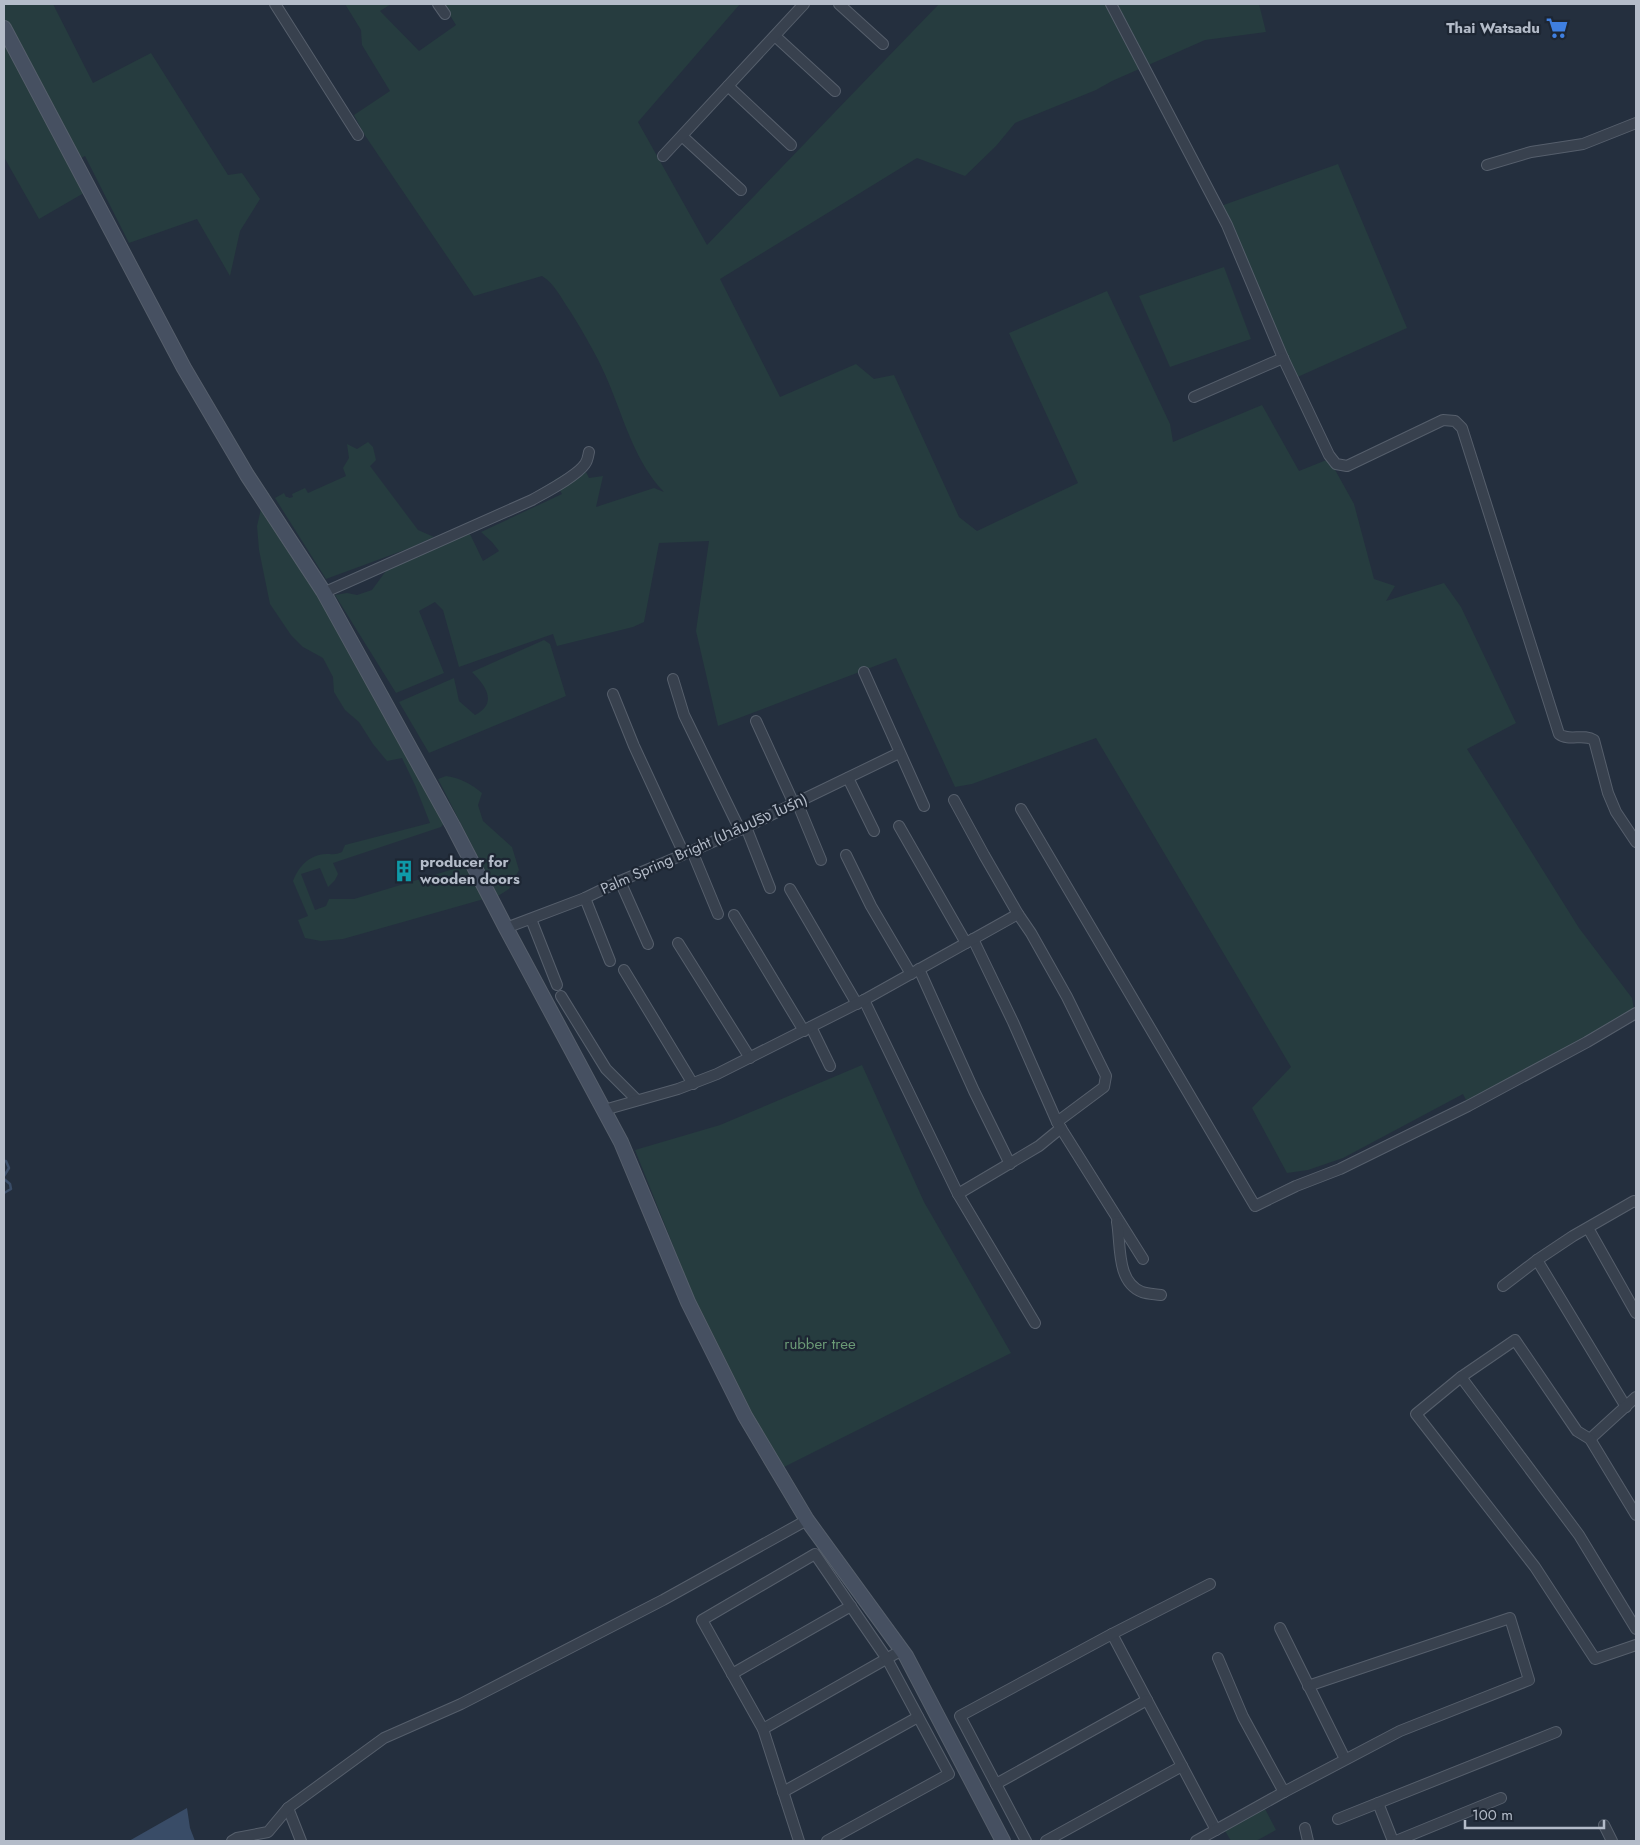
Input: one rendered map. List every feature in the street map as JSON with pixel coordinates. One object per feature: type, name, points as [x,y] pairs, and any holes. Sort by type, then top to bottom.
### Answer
[{"type":"street","points":[[275,4],[358,135]]},
{"type":"street","points":[[438,4],[445,14]]},
{"type":"street","points":[[664,156],[804,4]]},
{"type":"street","points":[[839,4],[883,44]]},
{"type":"street","points":[[1111,4],[1227,225],[1283,358],[1329,455],[1336,464],[1347,466],[1443,420],[1455,421],[1462,428],[1559,734],[1564,738],[1589,737],[1594,740],[1608,793],[1616,812],[1636,842]]},
{"type":"street","points":[[4,28],[184,368],[247,476],[323,592],[434,791],[622,1142],[688,1302],[745,1416],[807,1520],[902,1650],[1003,1841]]},
{"type":"street","points":[[775,36],[835,91]]},
{"type":"street","points":[[728,86],[791,145]]},
{"type":"street","points":[[1487,164],[1525,154],[1583,144],[1636,123]]},
{"type":"street","points":[[682,136],[741,190]]},
{"type":"street","points":[[1194,397],[1283,358]]},
{"type":"street","points":[[323,592],[532,500],[547,492],[581,468],[588,458],[589,452]]},
{"type":"street","points":[[864,672],[924,806]]},
{"type":"street","points":[[673,679],[684,715],[743,828],[770,888]]},
{"type":"street","points":[[613,694],[634,746],[718,914]]},
{"type":"street","points":[[756,721],[821,860]]},
{"type":"street","name":"Palm Spring Bright (ปาล์มปริง ไบร์ท)","points":[[506,928],[585,898],[620,880],[688,853],[899,753]]},
{"type":"street","points":[[848,778],[874,831]]},
{"type":"street","points":[[954,800],[1067,997],[1107,1079],[1104,1087],[1059,1125],[1039,1146],[958,1194]]},
{"type":"street","points":[[1020,809],[1255,1206],[1296,1186],[1340,1169],[1468,1106],[1587,1042],[1636,1013]]},
{"type":"street","points":[[899,826],[970,941],[1013,1022],[1059,1125],[1142,1260]]},
{"type":"street","points":[[846,855],[871,906],[915,972],[1010,1164]]},
{"type":"street","points":[[620,880],[648,944]]},
{"type":"street","points":[[790,889],[861,1002],[958,1194],[1035,1323]]},
{"type":"street","points":[[585,898],[610,961]]},
{"type":"street","points":[[604,1110],[693,1084],[750,1058],[861,1002],[1018,914]]},
{"type":"street","points":[[734,915],[830,1066]]},
{"type":"street","points":[[531,919],[557,985]]},
{"type":"street","points":[[678,943],[750,1058]]},
{"type":"street","points":[[624,970],[693,1084]]},
{"type":"street","points":[[561,996],[606,1069],[637,1100]]},
{"type":"street","points":[[1503,1286],[1573,1236],[1634,1201],[1636,1202]]},
{"type":"street","points":[[1116,1216],[1122,1263],[1129,1282],[1143,1292],[1161,1295]]},
{"type":"street","points":[[1588,1228],[1636,1313]]},
{"type":"street","points":[[1537,1260],[1626,1406]]},
{"type":"street","points":[[1636,1515],[1590,1440],[1577,1431],[1515,1340],[1461,1376],[1416,1414],[1535,1567],[1595,1659],[1636,1645]]},
{"type":"street","points":[[1461,1376],[1579,1535],[1636,1629]]},
{"type":"street","points":[[1590,1440],[1636,1397]]},
{"type":"street","points":[[232,1841],[237,1838],[268,1832],[288,1808],[384,1738],[479,1695],[663,1600],[807,1520]]},
{"type":"street","points":[[799,1841],[763,1729],[702,1620],[815,1554],[887,1658],[949,1774],[827,1841]]},
{"type":"street","points":[[1026,1841],[960,1716],[1112,1634],[1210,1584]]},
{"type":"street","points":[[732,1674],[851,1606]]},
{"type":"street","points":[[1196,1841],[1400,1730],[1529,1680],[1510,1618],[1308,1686]]},
{"type":"street","points":[[1280,1628],[1345,1759]]},
{"type":"street","points":[[1112,1634],[1216,1830]]},
{"type":"street","points":[[763,1729],[902,1650]]},
{"type":"street","points":[[1218,1658],[1243,1717],[1284,1792]]},
{"type":"street","points":[[996,1784],[1147,1700]]},
{"type":"street","points":[[783,1792],[918,1717]]},
{"type":"street","points":[[1338,1819],[1556,1732]]},
{"type":"street","points":[[1046,1841],[1182,1766]]},
{"type":"street","points":[[1378,1803],[1395,1841],[1501,1798]]},
{"type":"street","points":[[288,1808],[301,1841]]},
{"type":"street","points":[[1604,1825],[1612,1841]]},
{"type":"street","points":[[1304,1828],[1308,1841]]},
{"type":"green space","points":[[4,4],[53,4],[93,83],[151,53],[228,175],[242,173],[260,199],[240,231],[230,276],[197,219],[129,243],[85,156],[75,161],[89,190],[39,219],[4,157]]},
{"type":"green space","points":[[345,4],[391,4],[380,11],[419,51],[456,25],[443,4],[740,4],[638,122],[707,245],[939,4],[1259,4],[1266,32],[1205,40],[1112,81],[1096,90],[1015,123],[996,146],[965,176],[917,158],[720,279],[780,397],[856,364],[874,379],[894,375],[959,517],[977,531],[1078,483],[1009,333],[1107,291],[1170,424],[1173,442],[1262,405],[1299,471],[1329,459],[1354,504],[1374,579],[1395,586],[1386,601],[1444,583],[1461,607],[1516,723],[1467,749],[1579,928],[1632,998],[1635,1016],[1467,1102],[1463,1094],[1343,1158],[1308,1170],[1287,1173],[1252,1108],[1291,1067],[1096,738],[972,784],[955,787],[896,658],[718,726],[696,631],[709,541],[659,543],[644,622],[633,627],[557,646],[553,634],[459,667],[443,610],[435,602],[419,611],[444,673],[396,693],[335,595],[347,593],[357,595],[372,590],[391,564],[469,532],[483,561],[499,551],[481,532],[562,494],[554,480],[582,464],[589,478],[603,476],[596,507],[654,488],[664,492],[654,481],[639,455],[597,358],[576,320],[554,287],[542,276],[474,296],[364,134],[354,115],[390,91],[362,45],[361,30]]},
{"type":"green space","points":[[1338,164],[1407,328],[1293,379],[1218,207]]},
{"type":"green space","points":[[1224,267],[1251,339],[1170,367],[1139,296]]},
{"type":"green space","points":[[368,442],[373,447],[376,460],[370,466],[418,530],[434,537],[410,548],[326,579],[275,498],[284,493],[286,497],[293,497],[292,494],[305,488],[308,493],[346,476],[343,468],[349,458],[347,444],[357,449]]},
{"type":"green space","points":[[261,509],[323,603],[445,822],[441,827],[333,863],[338,874],[328,887],[320,868],[301,874],[315,910],[326,906],[329,899],[354,899],[467,865],[484,899],[343,939],[321,941],[305,938],[298,920],[308,916],[293,881],[305,862],[320,855],[340,853],[345,845],[430,823],[402,758],[387,761],[359,722],[345,710],[334,692],[333,677],[323,658],[303,647],[291,635],[270,604],[259,550],[257,526]]},
{"type":"green space","points":[[544,640],[550,644],[566,696],[429,753],[399,702],[454,678],[459,701],[475,715],[482,710],[488,700],[482,683],[472,672]]},
{"type":"green space","points":[[446,776],[466,782],[482,793],[478,805],[483,821],[512,847],[519,870],[509,889],[498,896],[438,779]]},
{"type":"green space","name":"rubber tree","points":[[862,1065],[924,1202],[1011,1353],[782,1468],[734,1383],[692,1293],[635,1150],[720,1125]]},
{"type":"green space","points":[[1264,1807],[1276,1830],[1256,1841],[1231,1841],[1224,1829]]},
{"type":"water","points":[[187,1808],[190,1828],[195,1841],[129,1841]]},
{"type":"waterway","points":[[4,1161],[6,1161],[9,1168],[4,1176]]},
{"type":"waterway","points":[[4,1179],[10,1184],[11,1189],[4,1193]]},
{"type":"place","name":"Thai Watsadu","points":[[1557,28]]},
{"type":"place","name":"producer for wooden doors","points":[[404,871]]}]
